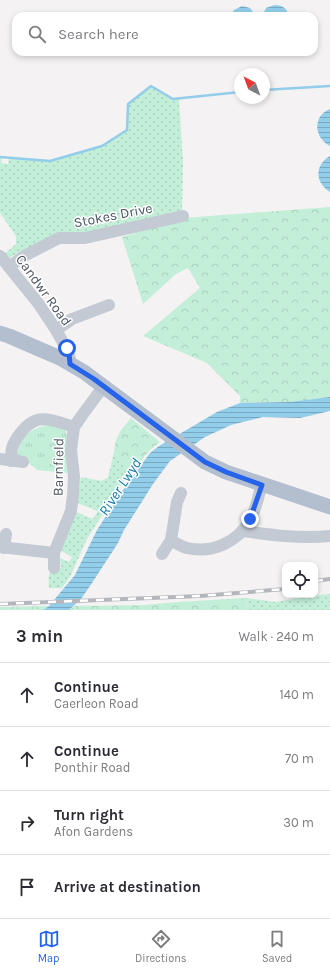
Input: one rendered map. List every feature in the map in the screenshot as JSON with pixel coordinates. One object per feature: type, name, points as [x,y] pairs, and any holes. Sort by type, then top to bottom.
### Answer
[{"type":"main road","points":[[0,333],[70,364],[205,462],[226,472],[262,485],[330,507]]},
{"type":"street","name":"Stokes Drive","points":[[4,264],[24,256],[59,238],[85,238],[183,216]]},
{"type":"street","name":"Candwr Road","points":[[4,264],[38,303],[56,330],[69,353],[70,364]]},
{"type":"street","points":[[56,330],[72,319],[109,306]]},
{"type":"street","name":"Barnfield","points":[[54,568],[54,553],[71,511],[74,477],[71,450],[74,427],[103,387]]},
{"type":"street","name":"Barnfield","points":[[23,462],[5,460],[20,434],[29,425],[37,420],[49,420],[74,427]]},
{"type":"street","points":[[171,540],[186,548],[197,549],[214,548],[229,542],[242,531],[250,519],[262,485]]},
{"type":"street","points":[[162,554],[171,540],[172,502],[181,493]]},
{"type":"street","points":[[242,531],[289,537],[313,538],[330,536]]},
{"type":"street","points":[[6,534],[2,548],[54,553]]},
{"type":"green space","points":[[151,86],[173,99],[179,99],[183,162],[182,211],[23,250],[9,258],[3,255],[16,244],[16,236],[0,213],[0,158],[2,157],[1,163],[8,164],[9,158],[50,161],[102,146],[127,130],[128,104]]},
{"type":"green space","points":[[330,207],[330,397],[289,402],[240,403],[240,396],[207,363],[143,336],[200,288],[188,268],[176,274],[143,304],[122,237],[183,218]]},
{"type":"green space","points":[[131,418],[160,442],[150,450],[124,481],[123,465],[120,458],[114,452],[119,434]]},
{"type":"green space","points":[[51,425],[65,430],[67,435],[67,473],[37,470],[27,461],[17,456],[20,443],[23,438],[33,430]]},
{"type":"green space","points":[[114,452],[125,467],[124,481],[87,539],[70,577],[62,588],[49,588],[49,574],[52,570],[61,568],[60,558],[69,562],[72,557],[60,550],[69,532],[76,512],[93,519],[98,511],[77,503],[81,477],[102,481],[108,477]]},
{"type":"green space","points":[[330,594],[330,610],[248,610],[246,598],[276,602],[298,598],[318,598],[318,595]]},
{"type":"green space","points":[[246,598],[248,610],[69,610],[75,606],[145,605]]},
{"type":"green space","points":[[49,606],[43,610],[0,610],[0,607]]},
{"type":"water","points":[[274,5],[284,8],[287,12],[264,12],[266,8]]},
{"type":"water","points":[[242,6],[250,8],[253,12],[233,12]]},
{"type":"water","points":[[330,109],[330,146],[321,138],[317,127],[320,117],[324,112]]},
{"type":"water","points":[[330,156],[330,192],[321,184],[318,174],[321,164]]},
{"type":"water","points":[[330,397],[330,411],[300,418],[263,417],[231,425],[205,437],[170,461],[153,484],[124,530],[118,543],[81,599],[69,610],[43,610],[49,606],[75,575],[97,530],[123,490],[150,453],[159,446],[217,412],[240,403],[289,402]]},
{"type":"waterway","points":[[0,157],[50,161],[102,146],[127,130],[128,104],[151,86],[173,99],[234,93]]},
{"type":"waterway","points":[[270,90],[330,86]]},
{"type":"railway","points":[[318,581],[330,579]]},
{"type":"railway","points":[[0,604],[200,596],[282,589]]},
{"type":"route","points":[[67,348],[70,364],[94,379],[205,462],[226,472],[262,485],[250,519]]},
{"type":"water label","name":"River Lwyd","points":[[120,487]]}]
